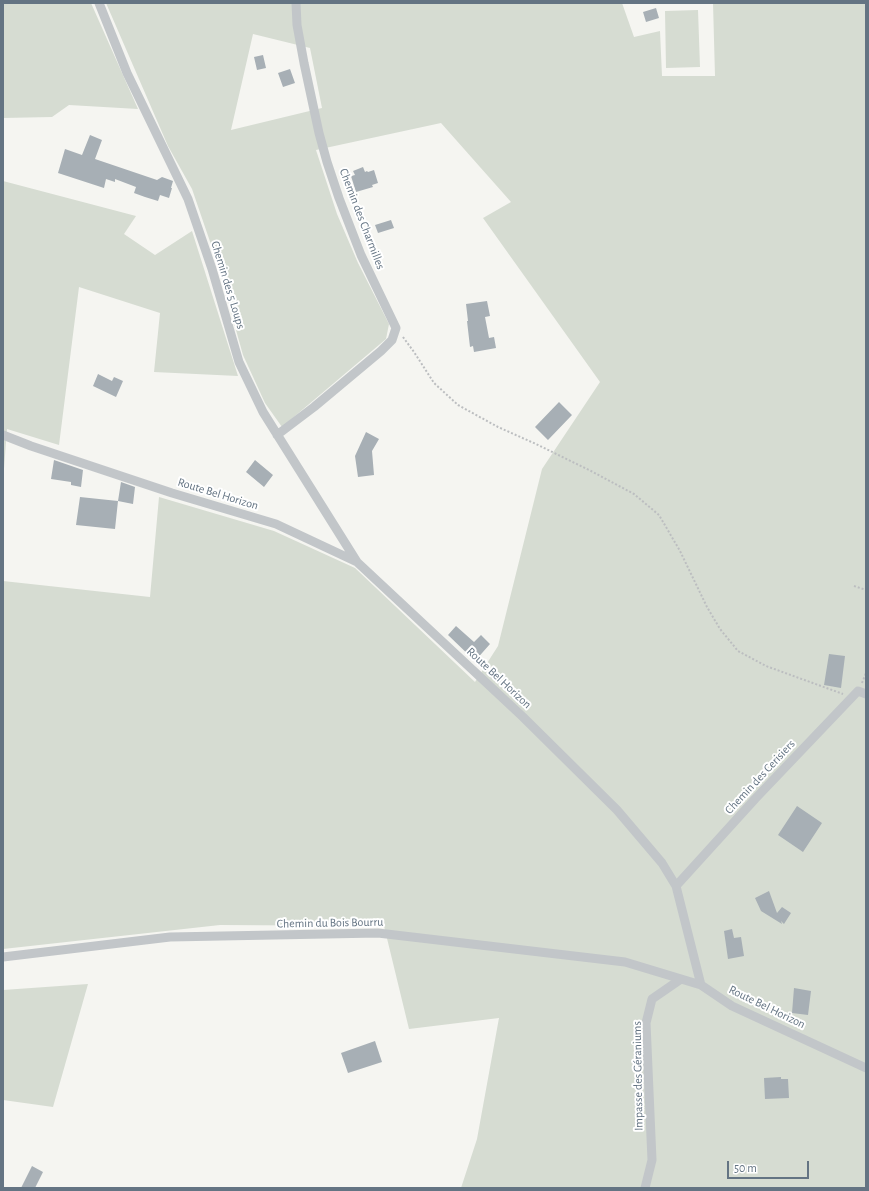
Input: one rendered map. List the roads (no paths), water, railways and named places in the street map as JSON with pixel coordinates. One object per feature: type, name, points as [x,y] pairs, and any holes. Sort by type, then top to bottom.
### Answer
[{"type":"street","name":"Chemin des 5 Loups","points":[[99,3],[127,73],[188,199],[212,269],[239,362],[263,412],[357,562]]},
{"type":"street","name":"Chemin des Charmilles","points":[[277,435],[314,407],[381,351],[392,340],[396,328],[361,255],[339,198],[319,133],[304,63],[296,3]]},
{"type":"street","name":"Route Bel Horizon","points":[[3,435],[31,446],[172,493],[276,524],[357,562],[523,717],[617,810],[662,863],[676,886],[701,985],[732,1006],[866,1068]]},
{"type":"street","name":"Chemin des Cerisiers","points":[[676,886],[755,799],[858,691],[866,694]]},
{"type":"street","name":"Chemin du Bois Bourru","points":[[3,957],[170,937],[378,933],[625,962],[701,985]]},
{"type":"street","name":"Impasse des Géraniums","points":[[645,1188],[652,1160],[646,1023],[652,999],[681,979]]}]
